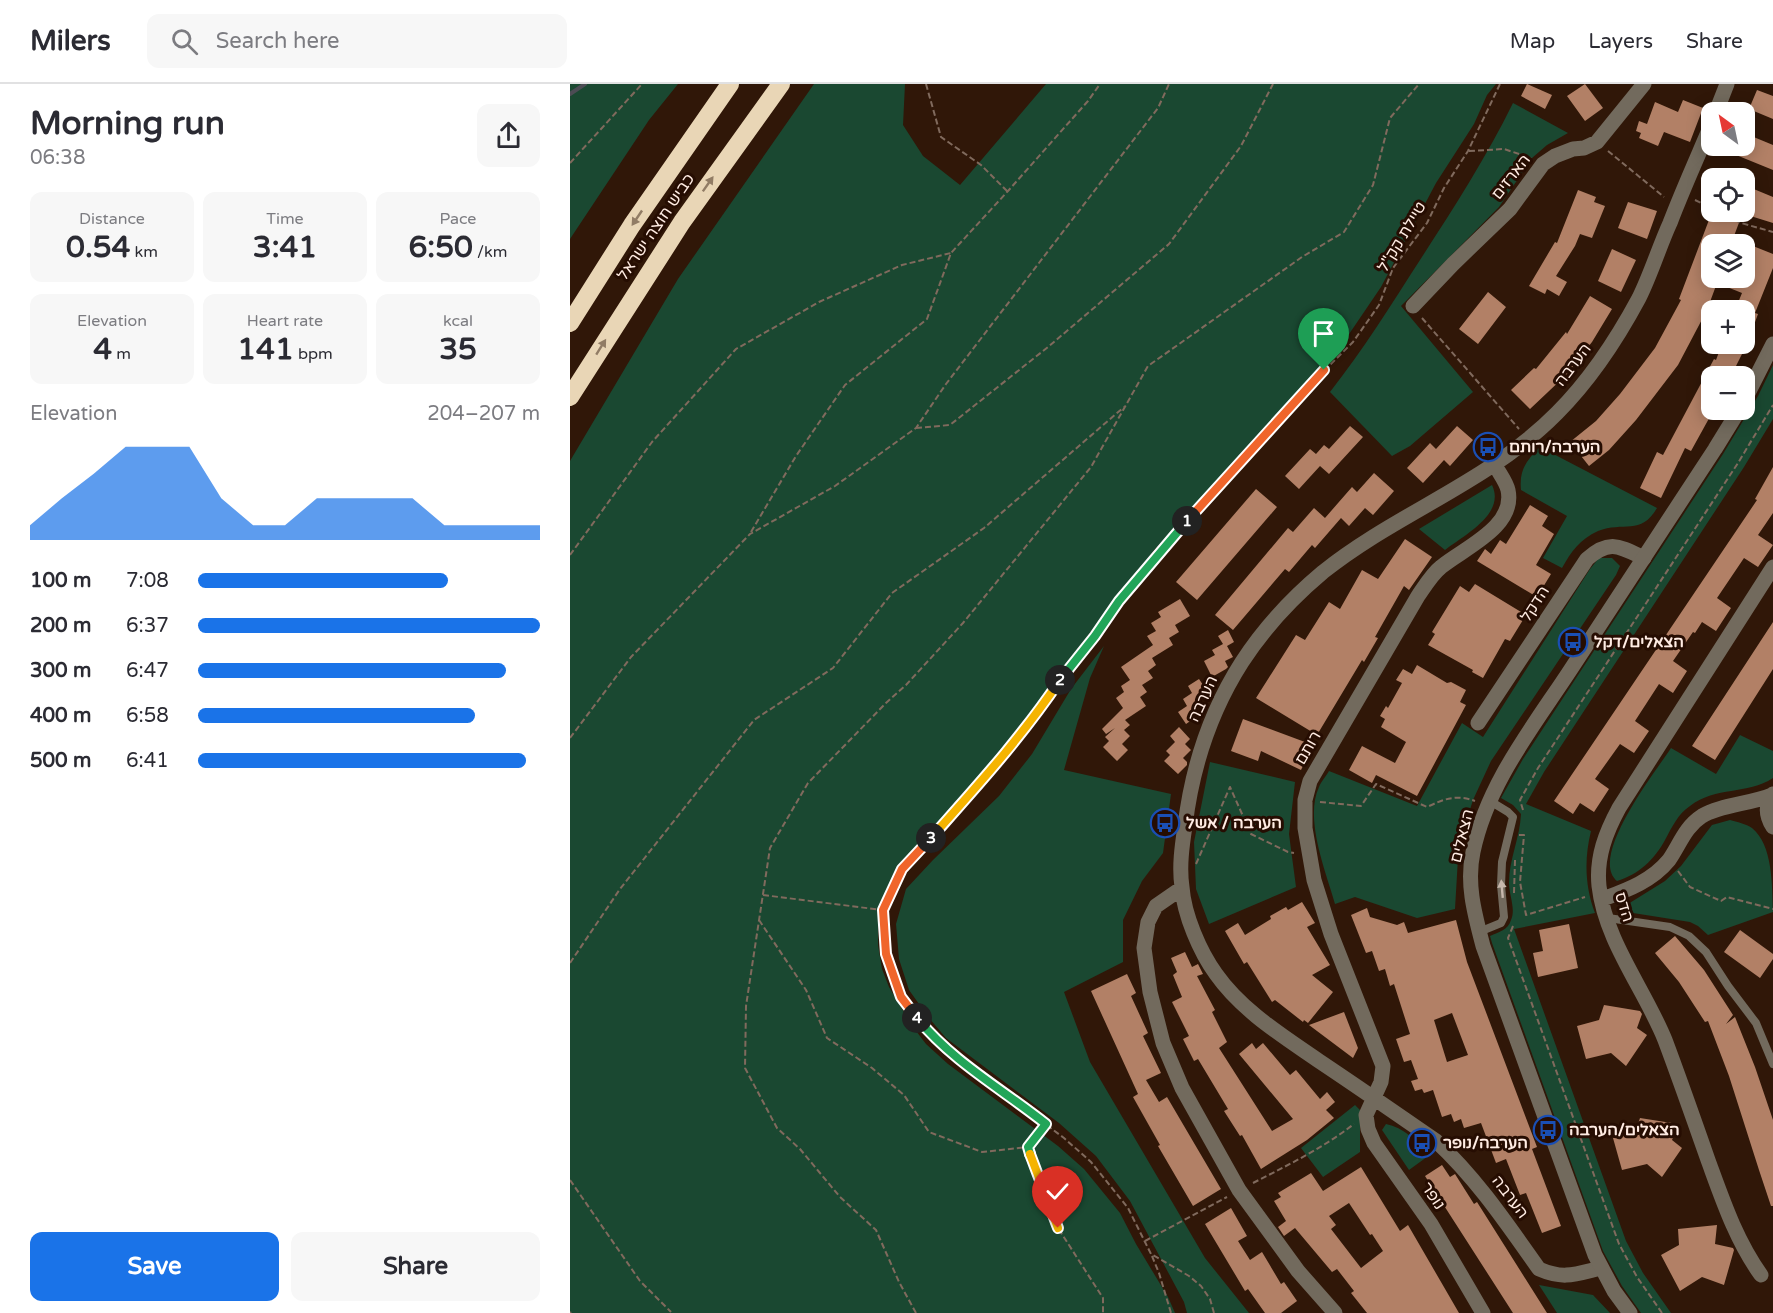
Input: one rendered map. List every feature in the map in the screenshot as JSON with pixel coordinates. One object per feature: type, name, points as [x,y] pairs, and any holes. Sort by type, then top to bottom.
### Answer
[{"type":"highway","name":"כביש חוצה ישראל","points":[[570,323],[632,225],[730,84]]},
{"type":"highway","name":"כביש חוצה ישראל","points":[[570,397],[682,222],[781,84]]},
{"type":"street","points":[[1597,142],[1644,84]]},
{"type":"street","points":[[1720,102],[1727,84]]},
{"type":"street","name":"הארזים","points":[[1413,306],[1510,209],[1543,164],[1555,156],[1597,142]]},
{"type":"street","name":"הערבה","points":[[1601,1268],[1568,1276],[1552,1275],[1539,1269],[1487,1195],[1461,1164],[1436,1141],[1269,1026],[1240,1002],[1216,976],[1200,946],[1182,891],[1181,853],[1186,813],[1195,771],[1209,724],[1242,662],[1264,631],[1293,598],[1357,548],[1495,465],[1529,440],[1559,411],[1584,382],[1640,296],[1701,149]]},
{"type":"street","points":[[1755,379],[1773,344]]},
{"type":"street","name":"הצאלים","points":[[1630,1313],[1601,1268],[1574,1201],[1479,932],[1474,913],[1471,882],[1472,854],[1482,819],[1515,754],[1733,420]]},
{"type":"street","name":"רותם","points":[[1373,1097],[1381,1082],[1383,1065],[1331,934],[1314,880],[1305,828],[1305,800],[1310,781],[1418,596],[1439,568],[1486,536],[1498,525],[1506,509],[1509,491],[1495,465]]},
{"type":"street","name":"הדקל","points":[[1478,723],[1587,559],[1598,549],[1609,545],[1644,558]]},
{"type":"street","name":"הדס","points":[[1761,1275],[1748,1256],[1729,1217],[1664,1038],[1618,947],[1599,886],[1600,854],[1607,829],[1773,567]]},
{"type":"street","points":[[1735,807],[1772,795]]},
{"type":"street","points":[[1772,795],[1767,810],[1772,825]]},
{"type":"street","points":[[1602,896],[1648,879],[1670,858],[1688,827],[1702,816],[1718,808],[1744,807],[1772,825]]},
{"type":"street","points":[[1182,891],[1156,906],[1148,922],[1144,948],[1150,992],[1164,1043],[1182,1088],[1239,1190],[1298,1271],[1335,1313]]},
{"type":"street","points":[[1366,1114],[1373,1097]]},
{"type":"street","name":"נופר","points":[[1366,1114],[1368,1129],[1374,1143],[1431,1224],[1483,1313]]},
{"type":"lane","points":[[1479,932],[1501,923],[1504,917],[1501,885],[1502,862],[1513,825],[1513,817],[1508,812],[1489,804]]},
{"type":"lane","points":[[1608,918],[1670,927],[1689,936],[1706,952],[1756,1023],[1773,1064]]},
{"type":"path","points":[[570,163],[642,84]]},
{"type":"path","points":[[926,84],[940,137],[981,165],[1008,192]]},
{"type":"path","points":[[570,738],[630,657],[750,534],[796,456],[845,385],[927,319],[951,253],[1008,192],[1100,84]]},
{"type":"path","points":[[750,534],[835,486],[916,428],[946,384],[1158,108],[1170,84]]},
{"type":"path","points":[[916,428],[950,425],[1048,347],[1169,244],[1241,146],[1273,84]]},
{"type":"path","points":[[916,1313],[899,1282],[876,1230],[840,1197],[800,1149],[777,1128],[745,1068],[746,1006],[770,848],[808,783],[906,685],[963,622],[1091,467],[1148,366],[1302,257],[1344,232],[1373,184],[1390,118],[1419,84]]},
{"type":"path","name":"טיילת קק\"ל","points":[[1171,1313],[1159,1273],[1145,1241],[1128,1208],[1112,1186],[1091,1162],[1046,1124],[954,1056],[933,1037],[901,997],[886,954],[883,910],[902,869],[988,776],[1042,707],[1119,601],[1180,529],[1324,370],[1353,342],[1379,305],[1393,268],[1427,223],[1444,188],[1468,151],[1500,84]]},
{"type":"path","points":[[1597,142],[1679,200],[1701,205]]},
{"type":"path","points":[[1468,151],[1504,149],[1532,158],[1555,156]]},
{"type":"path","points":[[1739,222],[1773,232]]},
{"type":"path","points":[[570,555],[652,442],[736,349],[819,303],[902,265],[951,253]]},
{"type":"path","points":[[1413,306],[1529,440]]},
{"type":"path","points":[[570,963],[620,890],[754,720],[833,668],[892,593],[984,528],[1126,405]]},
{"type":"path","points":[[1305,800],[1361,806],[1376,784],[1427,807],[1448,797],[1464,797],[1489,804]]},
{"type":"path","points":[[1182,891],[1230,787],[1251,834],[1288,852],[1309,854]]},
{"type":"path","points":[[1519,835],[1524,835],[1520,882],[1526,915],[1602,896]]},
{"type":"path","points":[[1670,858],[1690,887],[1721,901],[1727,897],[1773,909]]},
{"type":"path","points":[[763,895],[883,910]]},
{"type":"path","points":[[759,920],[806,990],[828,1038],[872,1068],[904,1095],[929,1132],[982,1152],[1028,1147],[1046,1124]]},
{"type":"path","points":[[1145,1241],[1299,1160],[1342,1133],[1366,1114]]},
{"type":"path","points":[[1028,1147],[1058,1228],[1102,1298],[1103,1313]]},
{"type":"path","points":[[570,1180],[640,1281],[671,1313]]},
{"type":"path","points":[[1151,1254],[1189,1276],[1201,1286],[1210,1299],[1214,1313]]},
{"type":"green space","points":[[570,84],[678,84],[649,120],[570,239]]},
{"type":"green space","points":[[814,84],[905,84],[903,125],[923,156],[960,185],[1046,84],[1496,84],[1487,95],[1474,124],[1436,183],[1381,287],[1324,371],[1154,550],[1115,606],[1095,626],[1074,654],[1009,747],[906,860],[894,876],[881,909],[878,921],[878,945],[882,969],[889,987],[913,1027],[926,1044],[948,1064],[1058,1146],[1084,1169],[1120,1213],[1175,1313],[570,1313],[570,461],[678,279]]},
{"type":"green space","points":[[1513,103],[1568,133],[1547,145],[1532,158],[1499,207],[1401,306],[1473,392],[1410,446],[1392,456],[1330,392],[1354,360],[1445,222]]},
{"type":"green space","points":[[1773,365],[1773,419],[1544,772],[1526,804],[1591,831],[1587,852],[1587,873],[1589,893],[1595,913],[1514,929],[1626,1241],[1643,1273],[1671,1313],[1641,1313],[1622,1286],[1603,1251],[1490,936],[1505,928],[1512,916],[1509,874],[1521,814],[1513,805],[1501,798],[1523,759],[1744,420],[1755,420],[1755,401]]},
{"type":"green space","points":[[1540,447],[1657,508],[1651,517],[1638,525],[1607,528],[1592,534],[1577,546],[1562,568],[1543,558],[1567,516],[1521,490],[1524,466]]},
{"type":"green space","points":[[1492,485],[1495,496],[1488,514],[1481,523],[1445,550],[1419,529]]},
{"type":"green space","points":[[1599,558],[1612,558],[1620,566],[1616,575],[1491,761],[1473,800],[1462,835],[1458,858],[1455,909],[1417,918],[1355,897],[1335,904],[1318,846],[1314,814],[1319,787],[1329,771],[1417,806],[1462,723],[1483,737]]},
{"type":"green space","points":[[1104,646],[1090,678],[1064,770],[1171,794],[1163,853],[1142,881],[1123,920],[1123,962],[1064,992],[1090,1062],[1205,1258],[1249,1313],[1187,1313],[1184,1302],[1130,1201],[1096,1156],[1059,1123],[946,1038],[909,990],[899,959],[896,924],[906,889],[999,796],[1032,754],[1071,689]]},
{"type":"green space","points":[[1740,735],[1773,751],[1773,778],[1753,787],[1710,796],[1690,806],[1679,817],[1651,860],[1632,875],[1617,881],[1610,869],[1611,853],[1617,834],[1671,748],[1716,774]]},
{"type":"green space","points":[[1210,762],[1295,782],[1289,834],[1296,887],[1209,924],[1196,889],[1194,842]]},
{"type":"green space","points":[[1730,820],[1752,828],[1764,844],[1770,866],[1773,912],[1708,935],[1690,922],[1633,913],[1628,908],[1628,904],[1665,881],[1681,866],[1712,825]]},
{"type":"green space","points":[[1355,1105],[1362,1112],[1360,1152],[1323,1177],[1301,1148]]},
{"type":"green space","points":[[1386,1124],[1416,1140],[1431,1154],[1409,1170],[1382,1130]]},
{"type":"green space","points":[[1539,1285],[1593,1295],[1610,1313],[1557,1313]]},
{"type":"building","points":[[1527,84],[1552,95],[1545,109],[1521,96]]},
{"type":"building","points":[[1585,84],[1603,108],[1585,121],[1567,96]]},
{"type":"building","points":[[1757,90],[1773,96],[1773,119],[1755,112],[1755,102],[1752,102]]},
{"type":"building","points":[[1683,100],[1701,107],[1701,113],[1690,142],[1664,132],[1658,146],[1639,138],[1641,133],[1636,131],[1639,121],[1647,124],[1655,102],[1678,112]]},
{"type":"building","points":[[1755,138],[1773,145],[1773,170],[1739,156],[1755,156]]},
{"type":"building","points":[[1578,190],[1596,197],[1594,202],[1605,206],[1592,238],[1580,234],[1556,276],[1567,282],[1559,296],[1547,289],[1545,294],[1529,286],[1555,242],[1557,243]]},
{"type":"building","points":[[1755,190],[1773,197],[1773,223],[1755,217]]},
{"type":"building","points":[[1628,202],[1657,211],[1647,239],[1618,228]]},
{"type":"building","points":[[1708,222],[1739,222],[1735,234],[1704,234]]},
{"type":"building","points":[[1701,241],[1701,288],[1715,288],[1711,300],[1701,300],[1701,321],[1678,365],[1636,420],[1609,450],[1589,466],[1570,442],[1596,421],[1620,394],[1655,348],[1681,300],[1679,299]]},
{"type":"building","points":[[1755,247],[1773,254],[1773,268],[1755,313],[1755,300],[1739,300],[1742,293],[1730,288],[1755,288]]},
{"type":"building","points":[[1612,249],[1636,260],[1621,292],[1598,281]]},
{"type":"building","points":[[1488,292],[1506,307],[1478,344],[1459,329]]},
{"type":"building","points":[[1590,296],[1612,309],[1592,342],[1566,375],[1530,409],[1511,390],[1534,368],[1536,369],[1566,332],[1567,334]]},
{"type":"building","points":[[1718,354],[1742,354],[1736,366],[1710,366],[1714,359],[1716,360]]},
{"type":"building","points":[[1701,383],[1701,420],[1708,420],[1691,451],[1685,448],[1661,498],[1640,488],[1657,452],[1663,455]]},
{"type":"building","points":[[1350,426],[1363,437],[1329,474],[1320,466],[1299,489],[1285,476],[1310,449],[1316,454],[1324,445],[1329,449]]},
{"type":"building","points":[[1457,426],[1473,440],[1450,466],[1444,460],[1423,483],[1407,468],[1430,443],[1436,449]]},
{"type":"building","points":[[1773,467],[1773,513],[1758,535],[1773,545],[1758,567],[1744,558],[1717,598],[1731,608],[1716,631],[1702,622],[1673,661],[1687,671],[1673,693],[1659,684],[1635,721],[1649,731],[1634,753],[1620,744],[1595,779],[1609,789],[1594,812],[1580,803],[1573,814],[1554,801],[1757,500],[1755,499]]},
{"type":"building","points":[[1374,473],[1394,491],[1373,515],[1365,508],[1349,526],[1341,518],[1315,548],[1312,545],[1289,572],[1285,569],[1233,630],[1215,615],[1288,528],[1293,532],[1314,508],[1325,518],[1352,487],[1357,492]]},
{"type":"building","points":[[1256,489],[1277,507],[1197,600],[1176,582]]},
{"type":"building","points":[[1530,505],[1548,516],[1542,526],[1554,534],[1536,565],[1551,574],[1537,597],[1477,561],[1485,549],[1491,554],[1500,540],[1506,544]]},
{"type":"building","points":[[1405,539],[1432,557],[1409,590],[1404,586],[1375,637],[1378,638],[1364,662],[1362,660],[1317,735],[1256,698],[1296,635],[1305,640],[1329,602],[1340,609],[1362,570],[1378,579]]},
{"type":"building","points":[[1475,584],[1526,615],[1510,641],[1505,639],[1483,678],[1428,645],[1435,634],[1432,632],[1460,586],[1469,592]]},
{"type":"building","points":[[1180,599],[1190,616],[1175,625],[1179,632],[1169,638],[1173,645],[1152,658],[1156,665],[1148,671],[1153,678],[1142,685],[1147,692],[1140,697],[1146,706],[1125,720],[1130,725],[1124,730],[1130,736],[1122,744],[1128,750],[1117,761],[1103,747],[1109,741],[1105,737],[1115,728],[1106,734],[1102,729],[1123,708],[1116,698],[1124,692],[1121,686],[1130,680],[1121,667],[1153,645],[1147,636],[1156,631],[1151,623],[1161,617],[1158,612]]},
{"type":"building","points":[[1773,622],[1773,669],[1715,760],[1692,746]]},
{"type":"building","points":[[1228,630],[1234,642],[1227,646],[1233,657],[1225,661],[1228,667],[1226,669],[1212,677],[1204,661],[1215,655],[1212,650],[1223,644],[1218,636]]},
{"type":"building","points":[[1417,665],[1447,683],[1451,682],[1466,690],[1460,702],[1466,705],[1417,796],[1376,775],[1372,783],[1349,770],[1362,746],[1395,763],[1406,742],[1381,727],[1385,719],[1380,716],[1386,706],[1388,708],[1402,683],[1396,680],[1403,669],[1412,674]]},
{"type":"building","points":[[1199,679],[1209,694],[1198,701],[1201,706],[1193,712],[1196,717],[1186,724],[1178,712],[1187,706],[1183,699],[1192,693],[1188,686]]},
{"type":"building","points":[[1243,719],[1313,745],[1301,770],[1261,751],[1258,761],[1231,751]]},
{"type":"building","points":[[1179,727],[1190,739],[1185,744],[1191,750],[1183,758],[1187,765],[1178,774],[1164,761],[1170,755],[1166,751],[1175,742],[1170,736]]},
{"type":"building","points":[[1302,902],[1315,923],[1307,927],[1330,965],[1312,975],[1333,992],[1308,1023],[1304,1020],[1303,1022],[1275,1000],[1272,1002],[1247,962],[1244,964],[1225,931],[1238,923],[1245,935],[1271,919],[1270,916],[1286,907],[1288,910]]},
{"type":"building","points":[[1367,908],[1370,917],[1397,925],[1404,922],[1408,933],[1456,920],[1467,962],[1537,1147],[1532,1149],[1561,1226],[1542,1233],[1526,1193],[1520,1195],[1506,1159],[1496,1163],[1481,1123],[1464,1128],[1461,1119],[1454,1122],[1451,1114],[1442,1117],[1433,1090],[1424,1093],[1422,1089],[1415,1091],[1411,1081],[1418,1079],[1411,1060],[1404,1062],[1396,1039],[1410,1034],[1394,984],[1390,986],[1385,969],[1379,971],[1372,951],[1366,953],[1351,915]],"holes":[[[1452,1013],[1468,1055],[1447,1062],[1434,1020]]]},
{"type":"building","points":[[1569,924],[1578,968],[1538,977],[1533,953],[1543,951],[1539,930]]},
{"type":"building","points":[[1740,930],[1773,954],[1773,959],[1760,978],[1724,952]]},
{"type":"building","points":[[1675,936],[1704,970],[1733,1015],[1726,1024],[1735,1017],[1755,1067],[1773,1120],[1773,1206],[1771,1206],[1729,1076],[1708,1021],[1705,1022],[1679,982],[1655,953]]},
{"type":"building","points":[[1185,952],[1192,967],[1198,964],[1203,974],[1197,976],[1215,1010],[1212,1012],[1227,1042],[1219,1048],[1272,1131],[1293,1119],[1239,1054],[1252,1043],[1256,1049],[1263,1043],[1290,1075],[1296,1070],[1320,1099],[1327,1092],[1335,1102],[1326,1110],[1334,1118],[1307,1140],[1261,1169],[1242,1135],[1240,1136],[1224,1111],[1228,1109],[1198,1059],[1194,1061],[1183,1039],[1189,1036],[1172,1002],[1182,997],[1173,975],[1177,972],[1171,958]]},
{"type":"building","points":[[1127,974],[1136,993],[1131,996],[1148,1033],[1143,1036],[1161,1073],[1146,1080],[1159,1102],[1167,1097],[1221,1189],[1193,1206],[1133,1097],[1138,1094],[1091,991]]},
{"type":"building","points":[[1604,1005],[1640,1011],[1642,1014],[1637,1028],[1647,1035],[1626,1066],[1611,1053],[1586,1059],[1577,1026],[1599,1020]]},
{"type":"building","points":[[1344,1012],[1358,1048],[1353,1058],[1309,1025]]},
{"type":"building","points":[[1640,1118],[1678,1124],[1672,1140],[1682,1148],[1662,1177],[1647,1164],[1622,1170],[1613,1138],[1635,1133]]},
{"type":"building","points":[[1442,1165],[1450,1177],[1455,1174],[1474,1204],[1477,1202],[1547,1313],[1513,1313],[1425,1176]]},
{"type":"building","points":[[1361,1167],[1400,1231],[1408,1225],[1459,1313],[1367,1313],[1351,1293],[1354,1291],[1337,1269],[1332,1272],[1295,1228],[1284,1236],[1278,1227],[1286,1221],[1274,1201],[1281,1197],[1278,1193],[1311,1173],[1323,1191]],"holes":[[[1349,1203],[1370,1235],[1372,1234],[1383,1251],[1361,1268],[1331,1229],[1336,1225],[1329,1216]]]},
{"type":"building","points":[[1231,1208],[1247,1236],[1238,1241],[1250,1260],[1262,1252],[1281,1284],[1284,1282],[1297,1301],[1281,1313],[1265,1313],[1248,1289],[1245,1291],[1205,1224]]},
{"type":"building","points":[[1717,1225],[1715,1244],[1734,1250],[1724,1285],[1702,1277],[1680,1291],[1661,1255],[1679,1245],[1678,1229]]},
{"type":"waterway","points":[[570,94],[585,84]]},
{"type":"place","name":"הערבה/רותם","points":[[1488,447]]},
{"type":"place","name":"הצאלים/דקל","points":[[1573,642]]},
{"type":"place","name":"הערבה / אשל","points":[[1165,823]]},
{"type":"place","name":"הצאלים/הערבה","points":[[1548,1130]]},
{"type":"place","name":"הערבה/נופר","points":[[1422,1143]]},
{"type":"route","points":[[1058,1228],[1028,1147],[1046,1124],[954,1056],[933,1037],[901,997],[886,954],[883,910],[902,869],[988,776],[1042,707],[1119,601],[1180,529],[1324,370]]}]
